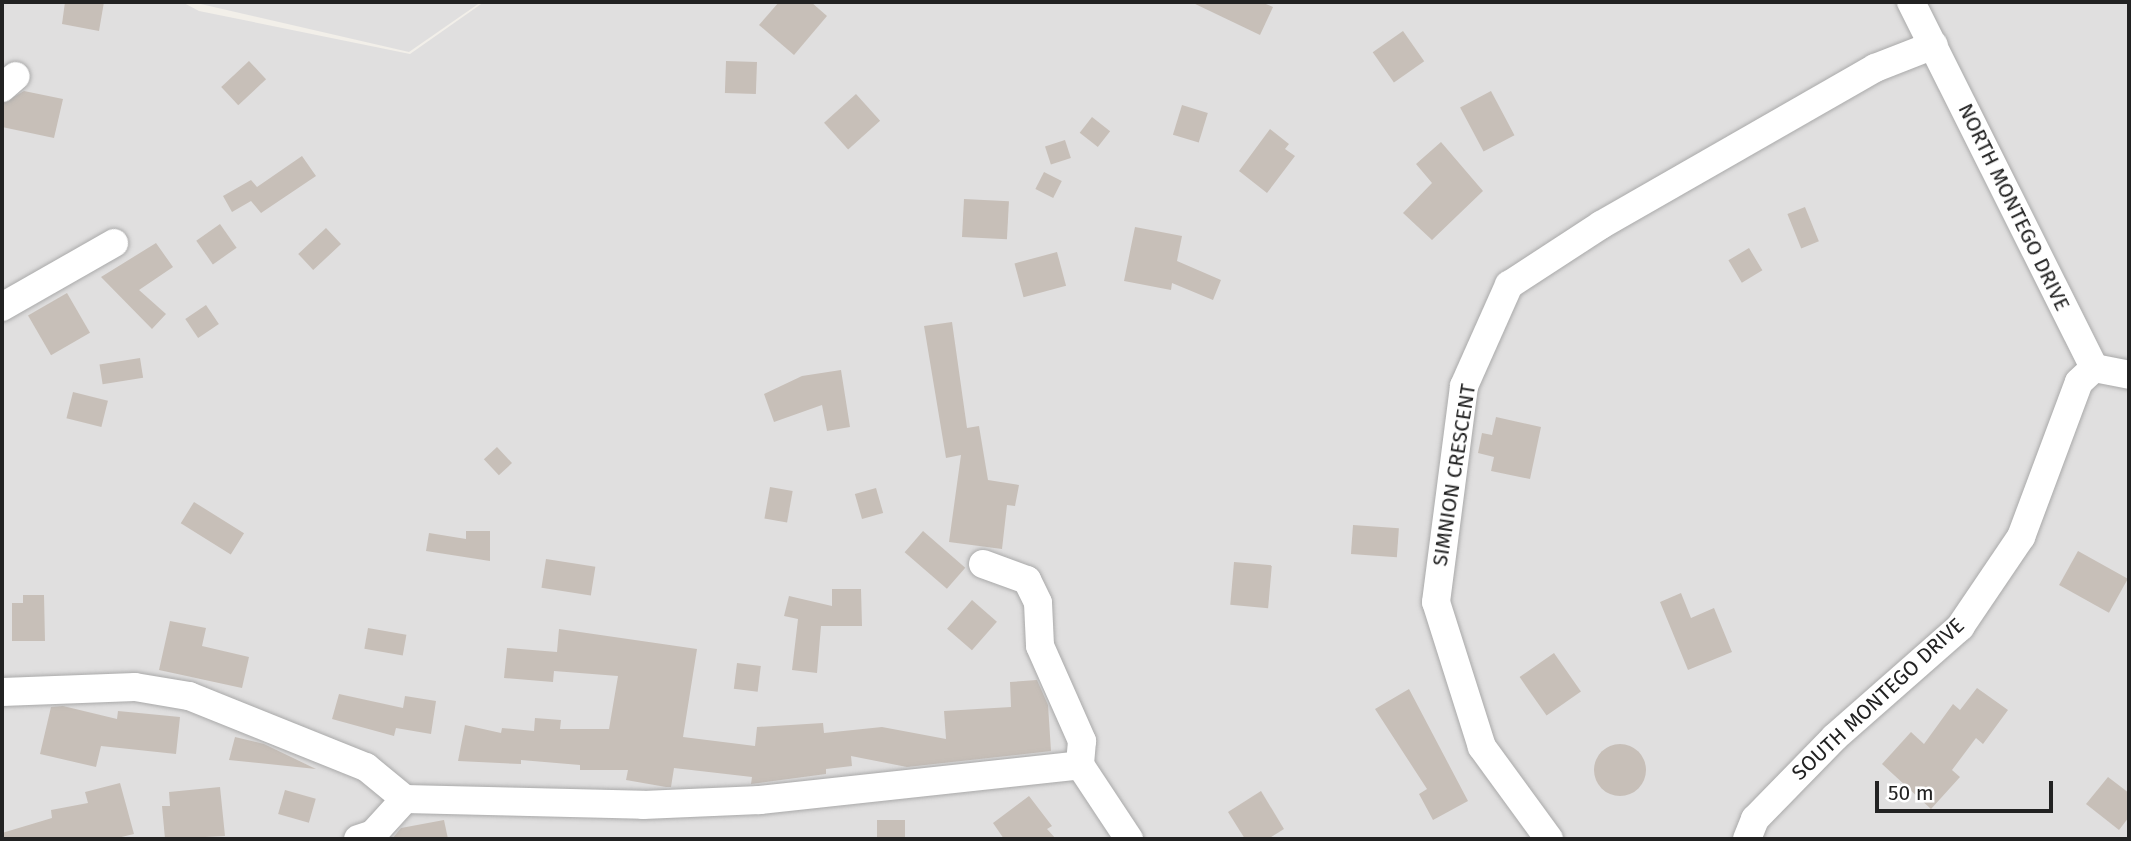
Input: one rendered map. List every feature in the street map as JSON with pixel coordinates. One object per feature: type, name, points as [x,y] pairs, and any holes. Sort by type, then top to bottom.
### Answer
[{"type":"street","name":"NORTH MONTEGO DRIVE","points":[[1911,2],[2094,368]]},
{"type":"street","name":"SIMNION CRESCENT","points":[[1549,839],[1482,747],[1437,602],[1464,386],[1509,285],[1601,225],[1875,68],[1934,46]]},
{"type":"street","points":[[2,307],[114,243]]},
{"type":"street","points":[[2094,368],[2129,375]]},
{"type":"street","name":"SOUTH MONTEGO DRIVE","points":[[1747,839],[1755,818],[1835,737],[1960,626],[2021,537],[2079,382],[2094,368]]},
{"type":"street","points":[[983,564],[1027,580],[1038,603],[1040,646],[1082,741],[1080,765],[1129,839]]},
{"type":"street","points":[[2,692],[135,687],[189,696],[366,767],[405,799],[643,805],[760,800],[1080,765]]},
{"type":"street","points":[[358,839],[373,834],[405,799]]},
{"type":"shaded area","points":[[2,2],[182,2],[199,11],[410,54],[484,2],[2129,2],[2129,839],[2,839]]},
{"type":"shaded area","points":[[192,2],[481,2],[409,52]]},
{"type":"building","points":[[65,2],[104,2],[99,31],[62,24]]},
{"type":"building","points":[[779,2],[811,2],[827,16],[794,55],[759,25]]},
{"type":"building","points":[[1191,2],[1261,2],[1273,7],[1260,35]]},
{"type":"building","points":[[1403,31],[1424,61],[1394,83],[1373,52]]},
{"type":"building","points":[[249,61],[266,79],[238,105],[221,87]]},
{"type":"building","points":[[726,61],[757,62],[756,94],[725,93]]},
{"type":"building","points":[[24,91],[63,99],[54,138],[2,127],[2,104]]},
{"type":"building","points":[[1491,91],[1514,135],[1484,152],[1460,107]]},
{"type":"building","points":[[856,94],[880,121],[848,150],[824,123]]},
{"type":"building","points":[[1182,105],[1208,113],[1199,143],[1173,135]]},
{"type":"building","points":[[1092,117],[1110,131],[1098,147],[1080,133]]},
{"type":"building","points":[[1270,129],[1289,144],[1285,149],[1295,156],[1267,193],[1239,171]]},
{"type":"building","points":[[1065,140],[1071,158],[1051,165],[1045,146]]},
{"type":"building","points":[[1441,142],[1483,191],[1432,240],[1403,213],[1432,183],[1416,164]]},
{"type":"building","points":[[302,156],[316,176],[261,213],[251,201],[232,212],[223,196],[251,180],[257,187]]},
{"type":"building","points":[[1044,172],[1062,181],[1053,198],[1035,189]]},
{"type":"building","points":[[964,199],[1009,201],[1007,239],[962,237]]},
{"type":"building","points":[[1805,207],[1819,241],[1801,248],[1787,214]]},
{"type":"building","points":[[220,224],[237,248],[213,264],[196,241]]},
{"type":"building","points":[[1135,227],[1182,236],[1177,261],[1221,280],[1213,300],[1172,283],[1171,290],[1124,281]]},
{"type":"building","points":[[326,228],[341,244],[313,270],[298,254]]},
{"type":"building","points":[[156,243],[173,267],[139,290],[166,314],[152,329],[101,277]]},
{"type":"building","points":[[1749,248],[1762,270],[1742,283],[1728,260]]},
{"type":"building","points":[[1057,252],[1066,286],[1024,297],[1014,263]]},
{"type":"building","points":[[67,293],[90,333],[51,355],[28,316]]},
{"type":"building","points":[[206,305],[219,324],[198,338],[185,319]]},
{"type":"building","points":[[952,322],[967,428],[979,426],[988,480],[1019,485],[1015,506],[1007,505],[1002,549],[949,542],[961,455],[946,458],[924,326]]},
{"type":"building","points":[[140,358],[143,378],[103,384],[100,364]]},
{"type":"building","points":[[841,370],[850,427],[827,431],[822,405],[774,422],[764,394],[802,376]]},
{"type":"building","points":[[73,392],[108,401],[101,427],[66,418]]},
{"type":"building","points":[[1496,417],[1541,427],[1530,479],[1491,471],[1494,457],[1478,453],[1482,433],[1492,435]]},
{"type":"building","points":[[497,447],[512,463],[499,475],[484,459]]},
{"type":"building","points":[[770,487],[793,491],[787,523],[764,519]]},
{"type":"building","points":[[876,488],[883,513],[862,519],[855,494]]},
{"type":"building","points":[[194,502],[244,533],[231,554],[181,523]]},
{"type":"building","points":[[1353,525],[1399,528],[1397,557],[1351,554]]},
{"type":"building","points":[[466,531],[490,531],[490,561],[426,551],[429,533],[466,539]]},
{"type":"building","points":[[923,531],[965,568],[947,589],[905,552]]},
{"type":"building","points":[[2078,551],[2128,579],[2109,613],[2059,585]]},
{"type":"building","points":[[546,559],[595,567],[591,595],[541,588]]},
{"type":"building","points":[[1234,562],[1272,565],[1268,608],[1230,605]]},
{"type":"building","points":[[832,589],[861,589],[862,626],[821,626],[817,673],[792,670],[798,619],[784,616],[789,596],[832,606]]},
{"type":"building","points":[[1681,593],[1691,618],[1714,608],[1732,652],[1688,670],[1660,602]]},
{"type":"building","points":[[23,595],[44,595],[45,641],[12,641],[12,603],[23,603]]},
{"type":"building","points":[[972,600],[997,622],[972,650],[947,629]]},
{"type":"building","points":[[170,621],[206,628],[202,646],[249,657],[242,688],[159,670]]},
{"type":"building","points":[[368,628],[406,635],[403,655],[364,649]]},
{"type":"building","points":[[559,629],[697,649],[683,737],[755,746],[757,727],[823,723],[824,733],[882,727],[946,739],[944,711],[1011,707],[1010,682],[1037,680],[1048,705],[1051,751],[907,767],[851,756],[852,766],[826,769],[826,774],[751,784],[752,777],[674,768],[671,787],[626,780],[628,770],[580,770],[580,765],[521,760],[521,764],[458,761],[465,725],[501,733],[502,728],[534,731],[535,718],[561,720],[560,729],[609,729],[618,676],[554,671],[553,682],[504,678],[507,648],[557,652]]},
{"type":"building","points":[[1554,653],[1581,692],[1547,716],[1520,677]]},
{"type":"building","points":[[737,663],[761,666],[758,692],[734,689]]},
{"type":"building","points":[[1977,688],[2008,710],[1983,744],[1976,738],[1952,770],[1960,777],[1931,809],[1882,764],[1911,732],[1924,744],[1953,704],[1960,710]]},
{"type":"building","points":[[1409,689],[1468,801],[1433,820],[1419,794],[1427,789],[1375,709]]},
{"type":"building","points":[[339,694],[403,708],[405,696],[436,701],[431,734],[396,728],[394,736],[332,719]]},
{"type":"building","points":[[63,706],[117,719],[118,711],[180,717],[176,754],[101,746],[96,767],[40,754],[51,707]]},
{"type":"building","points":[[235,737],[264,744],[316,769],[229,760]]},
{"type":"building","points":[[1620,744],[1630,746],[1638,752],[1644,760],[1644,780],[1638,788],[1630,794],[1620,796],[1610,794],[1602,788],[1596,780],[1594,770],[1596,760],[1602,752],[1610,746]]},
{"type":"building","points":[[2108,777],[2129,793],[2129,817],[2119,830],[2086,804]]},
{"type":"building","points":[[120,783],[134,834],[113,839],[2,839],[2,833],[52,818],[51,810],[88,803],[85,792]]},
{"type":"building","points":[[220,787],[225,836],[165,839],[162,806],[170,806],[169,792]]},
{"type":"building","points":[[285,790],[316,799],[309,823],[278,814]]},
{"type":"building","points":[[1261,791],[1284,829],[1268,839],[1245,839],[1228,812]]},
{"type":"building","points":[[1029,796],[1052,826],[1047,829],[1056,839],[1004,839],[993,823]]},
{"type":"building","points":[[444,820],[448,839],[392,839],[401,828]]},
{"type":"building","points":[[877,820],[905,820],[905,839],[877,839]]}]
